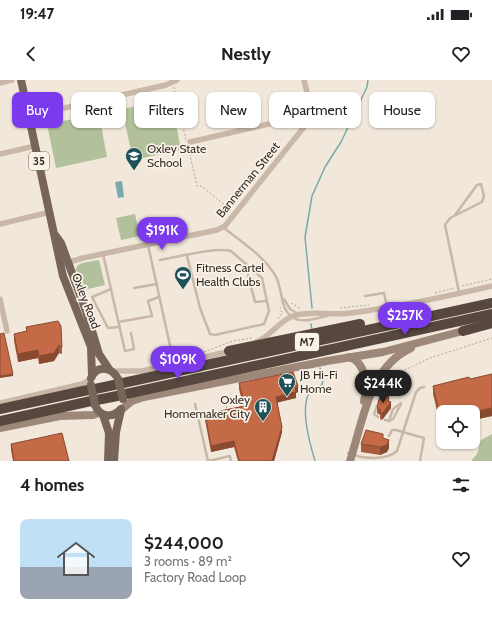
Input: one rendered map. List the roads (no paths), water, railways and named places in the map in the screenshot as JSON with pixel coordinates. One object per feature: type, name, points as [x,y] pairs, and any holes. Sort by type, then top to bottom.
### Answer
[{"type":"highway","points":[[229,352],[295,337],[492,299]]},
{"type":"highway","name":"M7","points":[[1,405],[91,384],[119,382],[492,303]]},
{"type":"highway","name":"M7","points":[[1,427],[94,402],[492,314]]},
{"type":"highway","points":[[463,331],[492,322]]},
{"type":"main road","name":"Oxley Road","points":[[21,80],[23,92]]},
{"type":"main road","name":"Oxley Road","points":[[31,128],[56,236],[56,246],[86,311],[99,354],[111,370]]},
{"type":"main road","name":"Oxley Road","points":[[64,264],[69,296],[89,342],[91,384]]},
{"type":"main road","points":[[1,427],[60,416],[93,416],[101,414],[113,415],[132,402],[144,397],[247,379],[349,357],[383,352],[463,331]]},
{"type":"main road","points":[[349,457],[372,391],[386,367],[399,355],[410,348],[463,331]]},
{"type":"main road","points":[[349,357],[356,360],[362,371],[366,388],[362,411],[349,457]]},
{"type":"main road","points":[[91,384],[100,369],[111,370]]},
{"type":"main road","name":"35","points":[[111,370],[119,382],[122,396],[114,461]]},
{"type":"main road","name":"35","points":[[91,384],[94,402],[109,433],[108,461]]},
{"type":"street","points":[[0,83],[12,80]]},
{"type":"street","points":[[63,108],[170,84],[177,80]]},
{"type":"street","name":"Bannerman Street","points":[[304,80],[307,92]]},
{"type":"street","points":[[190,142],[269,124]]},
{"type":"street","name":"Bannerman Street","points":[[64,264],[223,227],[303,128]]},
{"type":"street","points":[[0,154],[35,146]]},
{"type":"street","points":[[0,224],[50,212]]},
{"type":"street","points":[[111,370],[142,371],[229,352],[265,338],[283,322],[300,314],[332,315],[387,308],[492,286]]},
{"type":"street","points":[[0,299],[7,331]]},
{"type":"lane","points":[[455,215],[482,202],[484,196],[480,184],[455,215],[448,221],[445,228],[459,294]]},
{"type":"lane","points":[[223,227],[259,256],[278,278],[285,307],[292,317],[305,320],[332,315]]},
{"type":"lane","points":[[148,245],[171,350]]},
{"type":"lane","points":[[160,260],[187,256],[228,250],[245,262],[262,278],[267,300],[268,316],[261,325],[215,335],[210,334],[200,308],[187,256]]},
{"type":"lane","points":[[103,254],[125,351],[134,348],[131,333]]},
{"type":"lane","points":[[245,262],[255,302],[267,300]]},
{"type":"lane","points":[[134,288],[156,284]]},
{"type":"lane","points":[[111,289],[92,297],[108,328],[119,327]]},
{"type":"lane","points":[[365,296],[384,293],[387,308]]},
{"type":"lane","points":[[118,322],[151,316],[148,300],[159,297]]},
{"type":"lane","points":[[283,297],[290,309],[300,314]]},
{"type":"lane","points":[[349,457],[368,459],[389,458],[397,452],[416,392],[420,388],[424,387]]},
{"type":"lane","points":[[195,404],[208,461],[230,456],[232,461]]},
{"type":"lane","points":[[377,404],[374,414],[378,418]]},
{"type":"lane","points":[[385,420],[389,421],[392,409],[401,404]]},
{"type":"lane","points":[[389,436],[392,430],[424,438],[420,461]]},
{"type":"water","points":[[122,181],[124,197],[118,198],[115,182]]},
{"type":"waterway","points":[[312,308],[305,237],[312,196],[325,167],[341,142],[367,87],[368,80]]},
{"type":"waterway","points":[[311,324],[312,330]]},
{"type":"waterway","points":[[315,461],[307,427],[305,408],[309,393],[322,385],[323,380],[320,368]]},
{"type":"place","name":"Oxley State School","points":[[134,171]]},
{"type":"place","name":"Fitness Cartel Health Clubs","points":[[183,290]]},
{"type":"place","name":"JB Hi-Fi Home","points":[[287,397]]},
{"type":"place","name":"Oxley Homemaker City","points":[[263,422]]}]
